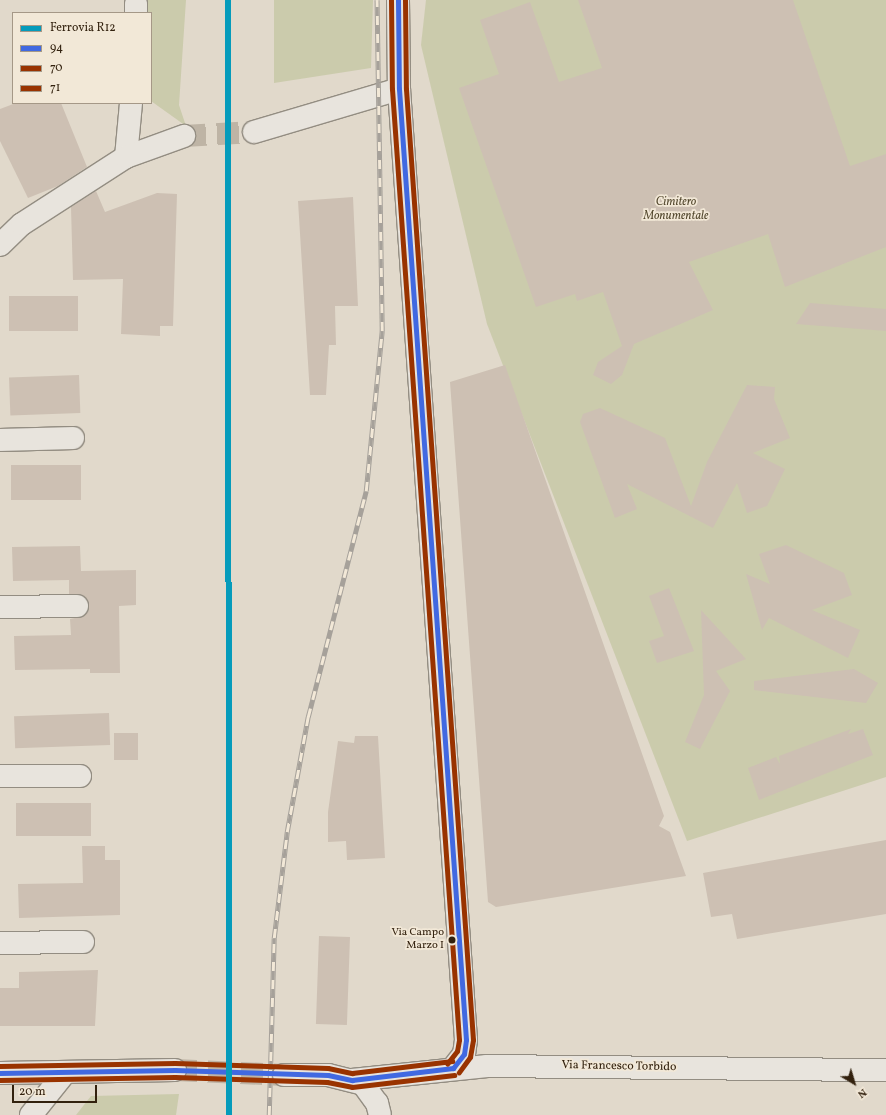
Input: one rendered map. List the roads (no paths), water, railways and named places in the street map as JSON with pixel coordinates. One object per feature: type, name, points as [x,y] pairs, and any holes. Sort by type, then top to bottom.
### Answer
[{"type":"street","points":[[398,0],[399,89],[466,1040],[464,1054],[453,1068]]},
{"type":"street","points":[[254,132],[399,89]]},
{"type":"street","points":[[126,157],[131,104]]},
{"type":"street","points":[[0,244],[22,224],[126,157],[184,136]]},
{"type":"street","points":[[0,440],[73,438]]},
{"type":"street","points":[[0,606],[77,606]]},
{"type":"street","points":[[0,776],[80,776]]},
{"type":"street","points":[[0,943],[83,942]]},
{"type":"street","name":"Via Francesco Torbido","points":[[352,1080],[453,1068],[886,1070]]},
{"type":"street","points":[[0,1073],[64,1074],[175,1070]]},
{"type":"street","points":[[31,1115],[64,1074]]},
{"type":"street","points":[[284,1075],[328,1075],[352,1080],[370,1091],[380,1115]]},
{"type":"tunnel","points":[[184,136],[254,132]]},
{"type":"tunnel","points":[[175,1070],[284,1075]]},
{"type":"railway","points":[[269,1115],[274,938],[287,832],[308,717],[366,491],[382,331],[377,0]]},
{"type":"rail line","name":"R12","points":[[228,0],[229,1115]]},
{"type":"place","name":"Via Campo Marzo I","points":[[452,940]]},
{"type":"park label","name":"Cimitero Monumentale","points":[[676,210]]}]
